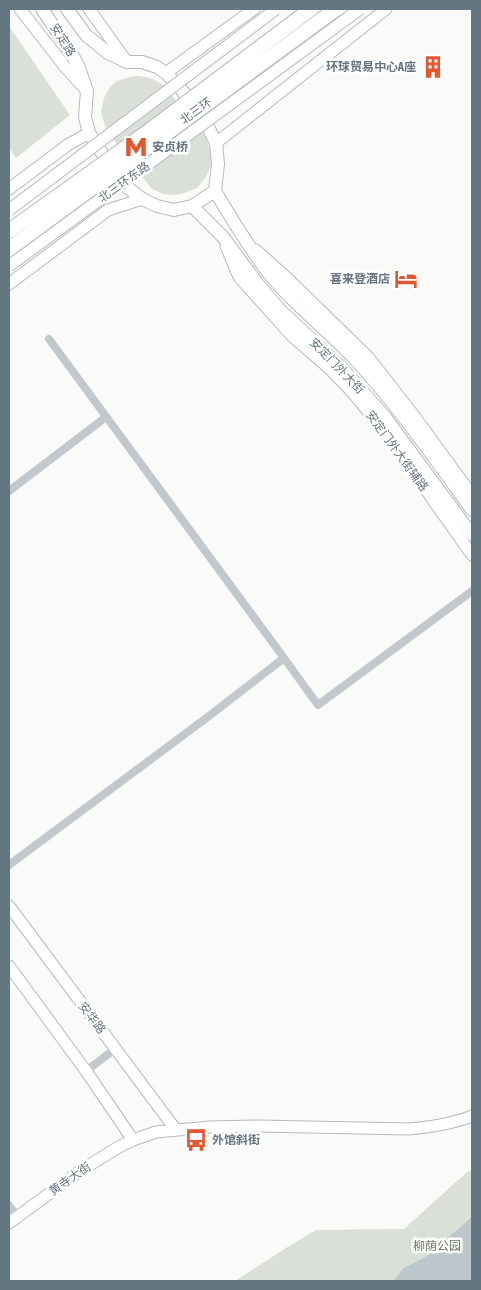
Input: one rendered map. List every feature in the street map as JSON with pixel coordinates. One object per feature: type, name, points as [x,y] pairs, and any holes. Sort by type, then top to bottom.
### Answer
[{"type":"highway","name":"北三环","points":[[9,231],[146,133],[310,9]]},
{"type":"highway","name":"北三环","points":[[9,250],[336,9]]},
{"type":"main road","name":"安定路","points":[[42,9],[71,52],[87,91]]},
{"type":"main road","name":"安定路","points":[[67,9],[86,35],[108,52],[127,62]]},
{"type":"main road","points":[[87,91],[85,117],[98,149],[127,186],[142,199],[174,210],[192,206],[215,191],[218,164],[216,143],[206,123],[181,89],[166,73],[157,67],[142,62],[127,62]]},
{"type":"main road","name":"安定门外大街","points":[[215,191],[268,271],[294,300],[353,357],[385,394],[472,510]]},
{"type":"main road","name":"安定门外大街","points":[[192,206],[223,237],[257,283],[281,311],[343,369],[385,416],[472,535]]},
{"type":"street","points":[[20,9],[66,68],[87,91]]},
{"type":"street","points":[[89,9],[127,62]]},
{"type":"street","points":[[166,73],[254,9]]},
{"type":"street","points":[[9,210],[276,9]]},
{"type":"street","name":"北三环东路","points":[[9,266],[360,9]]},
{"type":"street","points":[[216,143],[386,9]]},
{"type":"street","points":[[9,189],[69,144],[90,132]]},
{"type":"street","points":[[9,284],[108,210],[142,199]]},
{"type":"street","name":"安定门外大街辅路","points":[[223,237],[238,277],[292,336],[354,393],[399,449],[472,555]]},
{"type":"street","points":[[250,245],[286,277],[369,358],[472,495]]},
{"type":"street","points":[[49,339],[318,705],[472,591]]},
{"type":"street","points":[[9,491],[106,417]]},
{"type":"street","points":[[9,864],[284,658]]},
{"type":"street","name":"安华路","points":[[9,906],[176,1130]]},
{"type":"street","points":[[9,966],[86,1071],[133,1140]]},
{"type":"street","points":[[86,1071],[116,1049]]},
{"type":"street","points":[[176,1130],[258,1126],[409,1129],[445,1124],[472,1116]]},
{"type":"street","name":"黄寺大街","points":[[13,1220],[80,1171],[117,1148],[156,1132],[176,1130]]},
{"type":"street","points":[[9,1205],[13,1220]]},
{"type":"green space","points":[[9,26],[70,115],[16,158],[9,148]]},
{"type":"green space","points":[[133,76],[150,78],[165,87],[206,138],[211,154],[211,165],[206,177],[197,188],[174,195],[163,194],[151,188],[107,131],[101,111],[104,98],[110,87],[117,81]]},
{"type":"green space","name":"柳荫公园","points":[[472,1171],[472,1281],[235,1281],[316,1230],[404,1229],[467,1172]]},
{"type":"shaded area","points":[[472,1217],[472,1281],[393,1281],[404,1268],[427,1256]]},
{"type":"place","name":"环球贸易中心A座","points":[[433,67]]},
{"type":"place","name":"安贞桥","points":[[136,147]]},
{"type":"place","name":"喜来登酒店","points":[[406,279]]},
{"type":"place","name":"外馆斜街","points":[[196,1140]]}]
